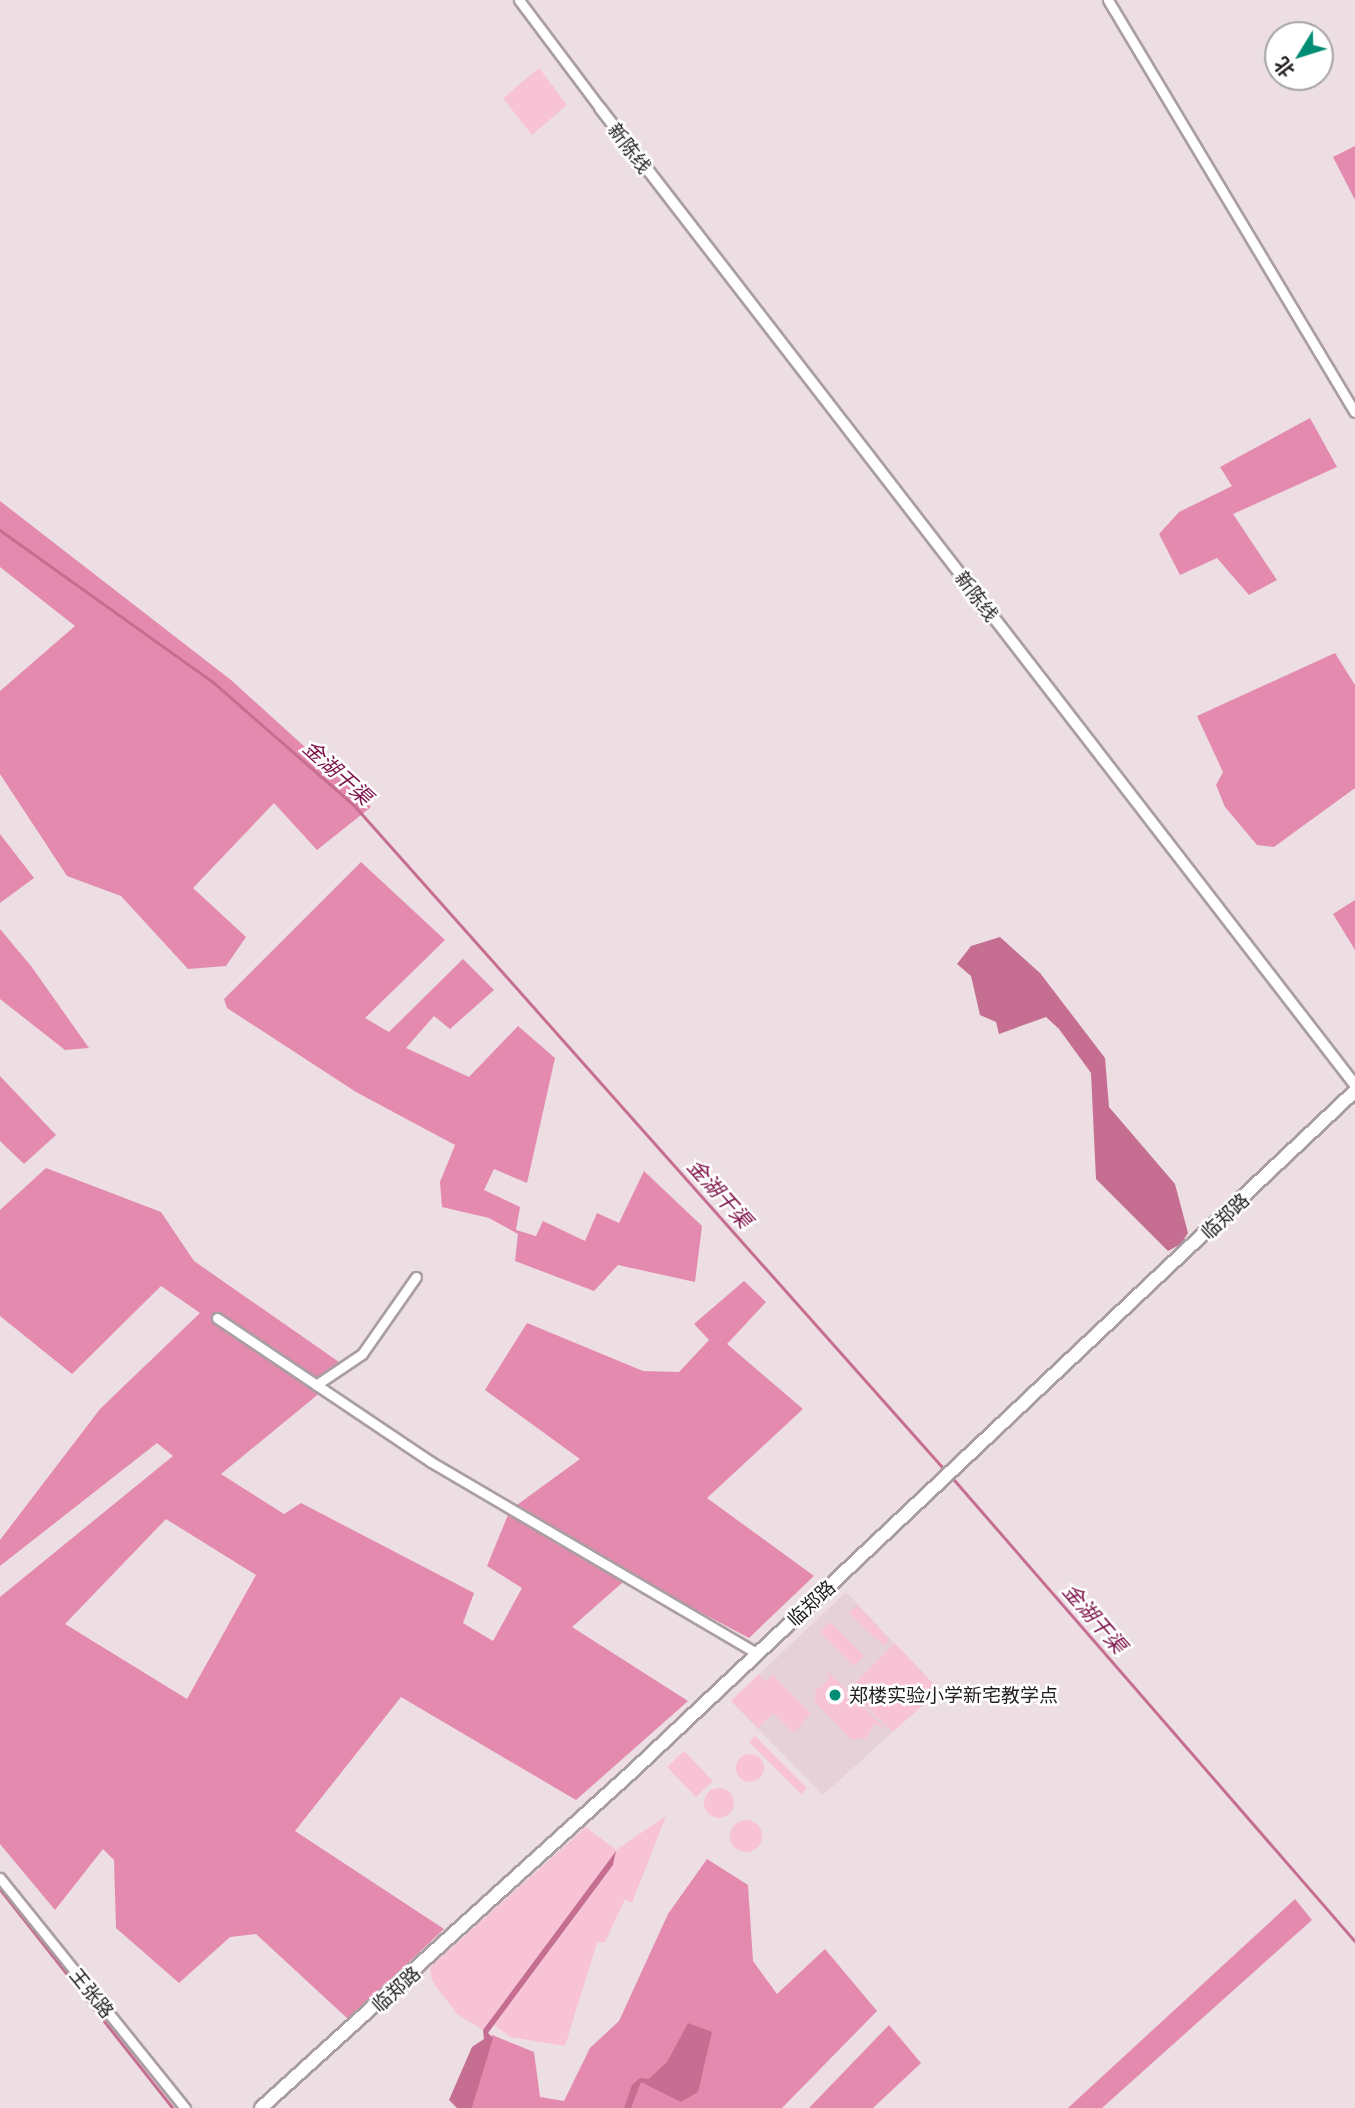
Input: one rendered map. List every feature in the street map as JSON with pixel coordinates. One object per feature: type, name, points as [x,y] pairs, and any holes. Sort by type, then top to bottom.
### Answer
[{"type":"main road","name":"临郑路","points":[[261,2108],[757,1653],[1355,1091]]},
{"type":"street","points":[[519,0],[600,108]]},
{"type":"street","points":[[1108,0],[1355,412]]},
{"type":"street","name":"新陈线","points":[[600,108],[1355,1085]]},
{"type":"street","points":[[316,1385],[362,1354],[416,1277]]},
{"type":"street","points":[[217,1318],[488,1497],[757,1653]]},
{"type":"street","name":"王张路","points":[[0,1878],[185,2108]]},
{"type":"shaded area","points":[[539,68],[567,105],[532,135],[503,98]]},
{"type":"shaded area","points":[[1355,146],[1355,200],[1333,157]]},
{"type":"shaded area","points":[[1310,418],[1337,467],[1233,514],[1277,580],[1249,595],[1217,558],[1180,575],[1159,534],[1179,512],[1232,486],[1220,467]]},
{"type":"shaded area","points":[[0,501],[231,680],[371,807],[317,850],[274,803],[193,888],[246,937],[226,966],[188,969],[121,896],[67,876],[0,774],[0,691],[75,626],[0,567]]},
{"type":"shaded area","points":[[1335,653],[1355,685],[1355,788],[1274,847],[1257,845],[1225,807],[1216,785],[1223,772],[1197,716]]},
{"type":"shaded area","points":[[0,834],[34,878],[0,903]]},
{"type":"shaded area","points":[[361,862],[445,940],[365,1018],[389,1032],[463,959],[494,990],[450,1029],[434,1016],[406,1048],[469,1077],[518,1026],[555,1058],[527,1183],[494,1169],[484,1190],[520,1207],[516,1230],[536,1236],[543,1221],[585,1241],[597,1213],[619,1223],[644,1171],[702,1226],[695,1282],[618,1265],[594,1291],[515,1261],[518,1234],[489,1218],[442,1207],[440,1182],[455,1145],[356,1092],[227,1008],[224,999]]},
{"type":"shaded area","points":[[1355,900],[1355,950],[1333,914]]},
{"type":"shaded area","points":[[0,929],[31,966],[89,1048],[65,1050],[0,999]]},
{"type":"shaded area","points":[[1000,937],[1040,973],[1105,1058],[1109,1107],[1175,1184],[1188,1233],[1181,1244],[1168,1251],[1096,1179],[1091,1073],[1059,1029],[1046,1017],[999,1034],[996,1022],[980,1015],[971,976],[957,964],[971,946]]},
{"type":"shaded area","points":[[0,1076],[56,1135],[24,1164],[0,1141]]},
{"type":"shaded area","points":[[46,1168],[161,1212],[194,1261],[349,1369],[221,1474],[284,1514],[301,1503],[474,1593],[463,1623],[493,1641],[522,1588],[487,1566],[510,1510],[580,1459],[485,1390],[527,1323],[643,1371],[679,1372],[709,1340],[694,1324],[744,1281],[766,1302],[727,1344],[803,1409],[707,1498],[814,1576],[749,1638],[631,1575],[572,1627],[688,1701],[576,1800],[401,1697],[295,1831],[444,1929],[348,2019],[256,1934],[230,1937],[179,1983],[116,1928],[114,1860],[103,1849],[55,1910],[0,1844],[0,1597],[173,1456],[157,1443],[0,1566],[0,1540],[100,1409],[200,1313],[161,1286],[72,1374],[0,1316],[0,1210]],"holes":[[[166,1519],[256,1575],[187,1699],[65,1624]]]},
{"type":"shaded area","name":"郑楼实验小学新宅教学点","points":[[846,1592],[939,1690],[823,1795],[731,1701]]},
{"type":"shaded area","points":[[857,1605],[889,1639],[884,1646],[849,1613]]},
{"type":"shaded area","points":[[830,1622],[864,1656],[854,1666],[820,1632]]},
{"type":"shaded area","points":[[895,1643],[939,1690],[893,1732],[849,1689]]},
{"type":"shaded area","points":[[827,1671],[885,1728],[874,1724],[867,1737],[852,1740],[814,1701],[816,1690],[829,1680]]},
{"type":"shaded area","points":[[759,1674],[766,1681],[773,1675],[811,1713],[794,1733],[773,1713],[758,1728],[731,1701]]},
{"type":"shaded area","points":[[755,1736],[807,1788],[801,1794],[749,1742]]},
{"type":"shaded area","points":[[684,1751],[713,1781],[696,1797],[667,1767]]},
{"type":"shaded area","points":[[750,1754],[760,1758],[764,1768],[760,1778],[750,1782],[740,1778],[736,1768],[740,1758]]},
{"type":"shaded area","points":[[719,1788],[730,1792],[734,1803],[730,1814],[719,1818],[708,1814],[704,1803],[708,1792]]},
{"type":"shaded area","points":[[666,1816],[632,1903],[625,1899],[605,1942],[597,1943],[565,2046],[510,2037],[494,2025],[613,1865],[616,1851],[483,2030],[457,2014],[432,1981],[430,1967],[586,1827],[616,1850]]},
{"type":"shaded area","points":[[746,1820],[757,1825],[762,1836],[757,1847],[746,1852],[735,1847],[730,1836],[735,1825]]},
{"type":"shaded area","points":[[616,1851],[613,1865],[488,2033],[493,2038],[472,2108],[457,2108],[449,2100],[472,2047],[484,2039],[483,2030]]},
{"type":"shaded area","points":[[707,1859],[748,1885],[753,1961],[777,1994],[825,1949],[877,2011],[782,2108],[472,2108],[492,2035],[534,2052],[540,2097],[564,2101],[590,2048],[619,2021],[668,1914]]},
{"type":"shaded area","points":[[1295,1899],[1312,1920],[1102,2108],[1068,2108]]},
{"type":"shaded area","points":[[688,2023],[712,2032],[698,2092],[681,2102],[641,2082],[631,2108],[624,2108],[632,2085],[640,2078],[649,2079],[667,2062]]},
{"type":"shaded area","points":[[889,2025],[921,2063],[873,2108],[809,2108]]},
{"type":"waterway","name":"金湖干渠","points":[[0,530],[213,682],[354,805],[946,1471]]},
{"type":"waterway","name":"金湖干渠","points":[[951,1476],[1355,1941]]},
{"type":"waterway","points":[[0,1889],[173,2108]]},
{"type":"place","name":"郑楼实验小学新宅教学点","points":[[835,1695]]}]
